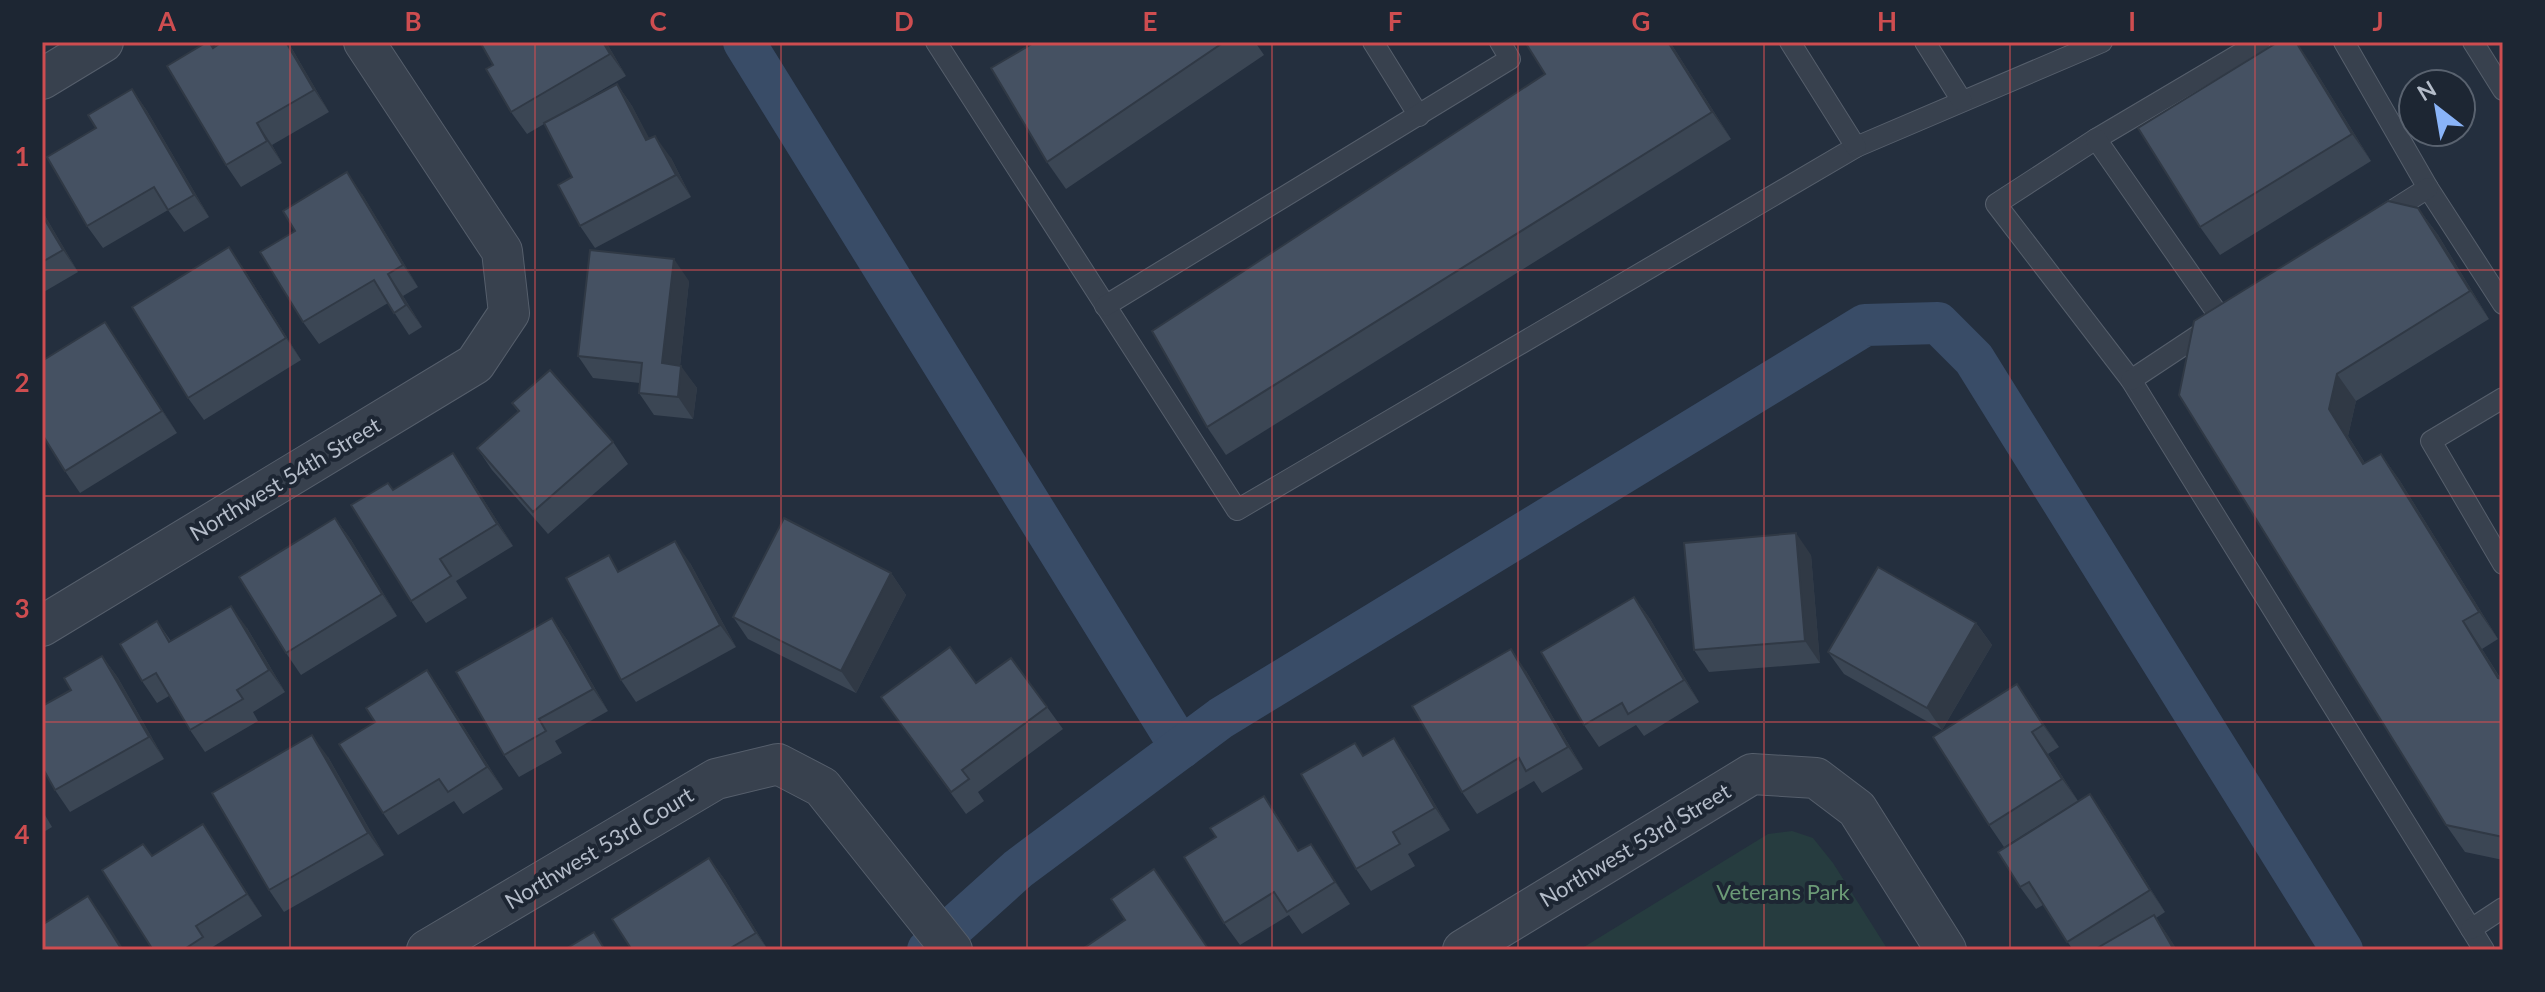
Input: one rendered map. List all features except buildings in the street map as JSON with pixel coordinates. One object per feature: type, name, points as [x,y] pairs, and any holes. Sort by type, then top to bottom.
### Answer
[{"type":"street","points":[[42,79],[103,42]]},
{"type":"street","name":"Northwest 54th Street","points":[[42,626],[475,364],[509,313],[502,251],[364,42]]},
{"type":"street","name":"Northwest 53rd Court","points":[[427,950],[716,779],[778,764],[822,787],[952,950]]},
{"type":"street","name":"Northwest 53rd Street","points":[[1463,950],[1752,774],[1816,778],[1857,809],[1946,950]]},
{"type":"lane","points":[[936,42],[1237,510],[1856,147],[1962,101],[2063,49],[2102,42]]},
{"type":"lane","points":[[1373,42],[1419,116]]},
{"type":"lane","points":[[1105,306],[1510,59],[1500,42]]},
{"type":"lane","points":[[1790,42],[1856,147]]},
{"type":"lane","points":[[1925,42],[1962,101]]},
{"type":"lane","points":[[2260,42],[2096,139],[1996,204],[2131,380],[2484,950]]},
{"type":"lane","points":[[2344,42],[2428,188],[2503,304]]},
{"type":"lane","points":[[2473,42],[2503,90]]},
{"type":"lane","points":[[2096,139],[2228,316],[2131,380]]},
{"type":"lane","points":[[2363,229],[2428,188]]},
{"type":"lane","points":[[2503,398],[2431,441],[2503,564]]},
{"type":"lane","points":[[2471,929],[2503,908]]},
{"type":"green space","name":"Veterans Park","points":[[1792,831],[1813,838],[1833,863],[1888,950],[1579,950],[1768,834]]},
{"type":"waterway","points":[[744,42],[1181,748]]},
{"type":"waterway","points":[[928,950],[1018,869],[1221,718],[1865,325],[1938,323],[1974,359],[2342,950]]}]
